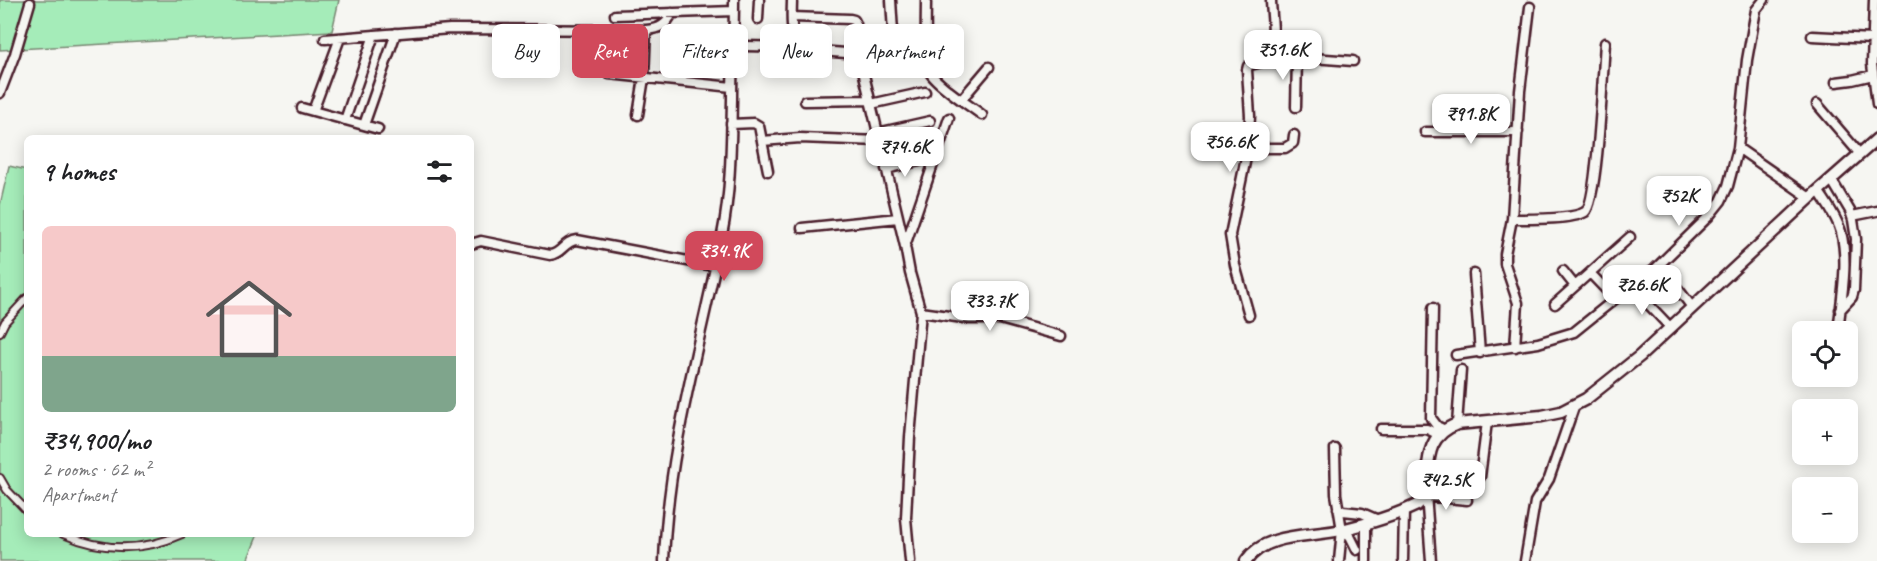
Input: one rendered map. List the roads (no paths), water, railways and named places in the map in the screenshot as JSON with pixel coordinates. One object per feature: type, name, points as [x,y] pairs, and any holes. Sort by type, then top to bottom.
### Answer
[{"type":"street","points":[[734,0],[734,24]]},
{"type":"street","points":[[758,19],[759,0]]},
{"type":"street","points":[[792,0],[793,24]]},
{"type":"street","points":[[891,0],[892,24]]},
{"type":"street","points":[[926,0],[927,55],[932,76],[982,115]]},
{"type":"street","points":[[1249,315],[1235,265],[1230,235],[1248,147],[1250,116],[1246,70],[1248,66],[1265,61],[1271,55],[1273,41],[1271,0]]},
{"type":"street","points":[[1759,0],[1764,0]]},
{"type":"street","points":[[1456,355],[1515,347],[1574,332],[1654,270],[1709,216],[1721,201],[1728,186],[1738,148],[1754,21],[1756,10],[1764,0]]},
{"type":"street","points":[[1874,0],[1873,75],[1877,104]]},
{"type":"street","points":[[0,93],[15,54],[30,3]]},
{"type":"street","points":[[1515,347],[1518,303],[1508,273],[1505,254],[1512,219],[1520,92],[1530,7]]},
{"type":"street","points":[[615,15],[734,11]]},
{"type":"street","points":[[648,30],[663,26],[669,21],[672,13]]},
{"type":"street","points":[[792,16],[850,19],[856,24]]},
{"type":"street","points":[[325,39],[476,28],[572,29]]},
{"type":"street","points":[[364,125],[396,33]]},
{"type":"street","points":[[345,120],[374,35]]},
{"type":"street","points":[[1812,36],[1872,39]]},
{"type":"street","points":[[313,111],[340,38]]},
{"type":"street","points":[[1512,219],[1564,217],[1584,212],[1588,208],[1595,177],[1605,43]]},
{"type":"street","points":[[1271,55],[1353,61]]},
{"type":"street","points":[[1296,107],[1297,56]]},
{"type":"street","points":[[961,100],[989,67]]},
{"type":"street","points":[[1836,82],[1873,75]]},
{"type":"street","points":[[638,115],[644,78],[732,87]]},
{"type":"street","points":[[664,561],[670,482],[727,201],[732,78]]},
{"type":"street","points":[[865,78],[921,312],[907,495],[906,518],[910,561]]},
{"type":"street","points":[[805,101],[870,102],[925,92]]},
{"type":"street","points":[[1817,104],[1859,153]]},
{"type":"street","points":[[1442,105],[1442,132]]},
{"type":"street","points":[[302,108],[378,129]]},
{"type":"street","points":[[1471,108],[1471,132]]},
{"type":"street","points":[[1499,109],[1499,132]]},
{"type":"street","points":[[905,246],[949,118]]},
{"type":"street","points":[[762,141],[878,137],[930,121]]},
{"type":"street","points":[[731,124],[754,123],[759,126],[768,171]]},
{"type":"street","points":[[1425,132],[1518,132]]},
{"type":"street","points":[[1248,147],[1285,147],[1293,143],[1294,135]]},
{"type":"street","points":[[1431,561],[1426,495],[1427,462],[1442,433],[1457,424],[1542,416],[1574,407],[1617,376],[1877,139]]},
{"type":"street","points":[[1738,148],[1814,194],[1834,215],[1841,232],[1843,267],[1839,321]]},
{"type":"street","points":[[886,169],[919,161]]},
{"type":"street","points":[[1831,179],[1852,216],[1856,239],[1854,290],[1852,297],[1840,310]]},
{"type":"street","points":[[1852,216],[1877,211]]},
{"type":"street","points":[[802,228],[898,218]]},
{"type":"street","points":[[1555,304],[1630,237]]},
{"type":"street","points":[[474,243],[481,241],[555,255],[569,242],[577,240],[714,266]]},
{"type":"street","points":[[1654,270],[1667,288]]},
{"type":"street","points":[[1563,271],[1575,286]]},
{"type":"street","points":[[1590,273],[1615,298]]},
{"type":"street","points":[[1474,274],[1480,353]]},
{"type":"street","points":[[1632,286],[1670,327]]},
{"type":"street","points":[[1678,289],[1692,307]]},
{"type":"street","points":[[0,332],[5,322],[24,301]]},
{"type":"street","points":[[1433,309],[1431,418],[1442,433]]},
{"type":"street","points":[[921,312],[970,319],[1000,319],[1060,336]]},
{"type":"street","points":[[1457,424],[1461,369]]},
{"type":"street","points":[[1526,561],[1535,502],[1549,479],[1574,407]]},
{"type":"street","points":[[1479,477],[1487,422]]},
{"type":"street","points":[[1381,429],[1427,429],[1442,433]]},
{"type":"street","points":[[1335,449],[1338,508],[1342,530],[1339,561]]},
{"type":"street","points":[[0,478],[7,490],[24,508]]},
{"type":"street","points":[[1426,495],[1467,500]]},
{"type":"street","points":[[1246,561],[1253,552],[1277,540],[1366,524],[1417,505],[1426,495]]},
{"type":"street","points":[[1338,508],[1378,519]]},
{"type":"street","points":[[1403,561],[1404,511]]},
{"type":"street","points":[[1366,524],[1366,561]]},
{"type":"street","points":[[1342,530],[1350,536],[1357,550]]},
{"type":"street","points":[[70,537],[80,541],[119,547],[139,547],[176,537]]}]
